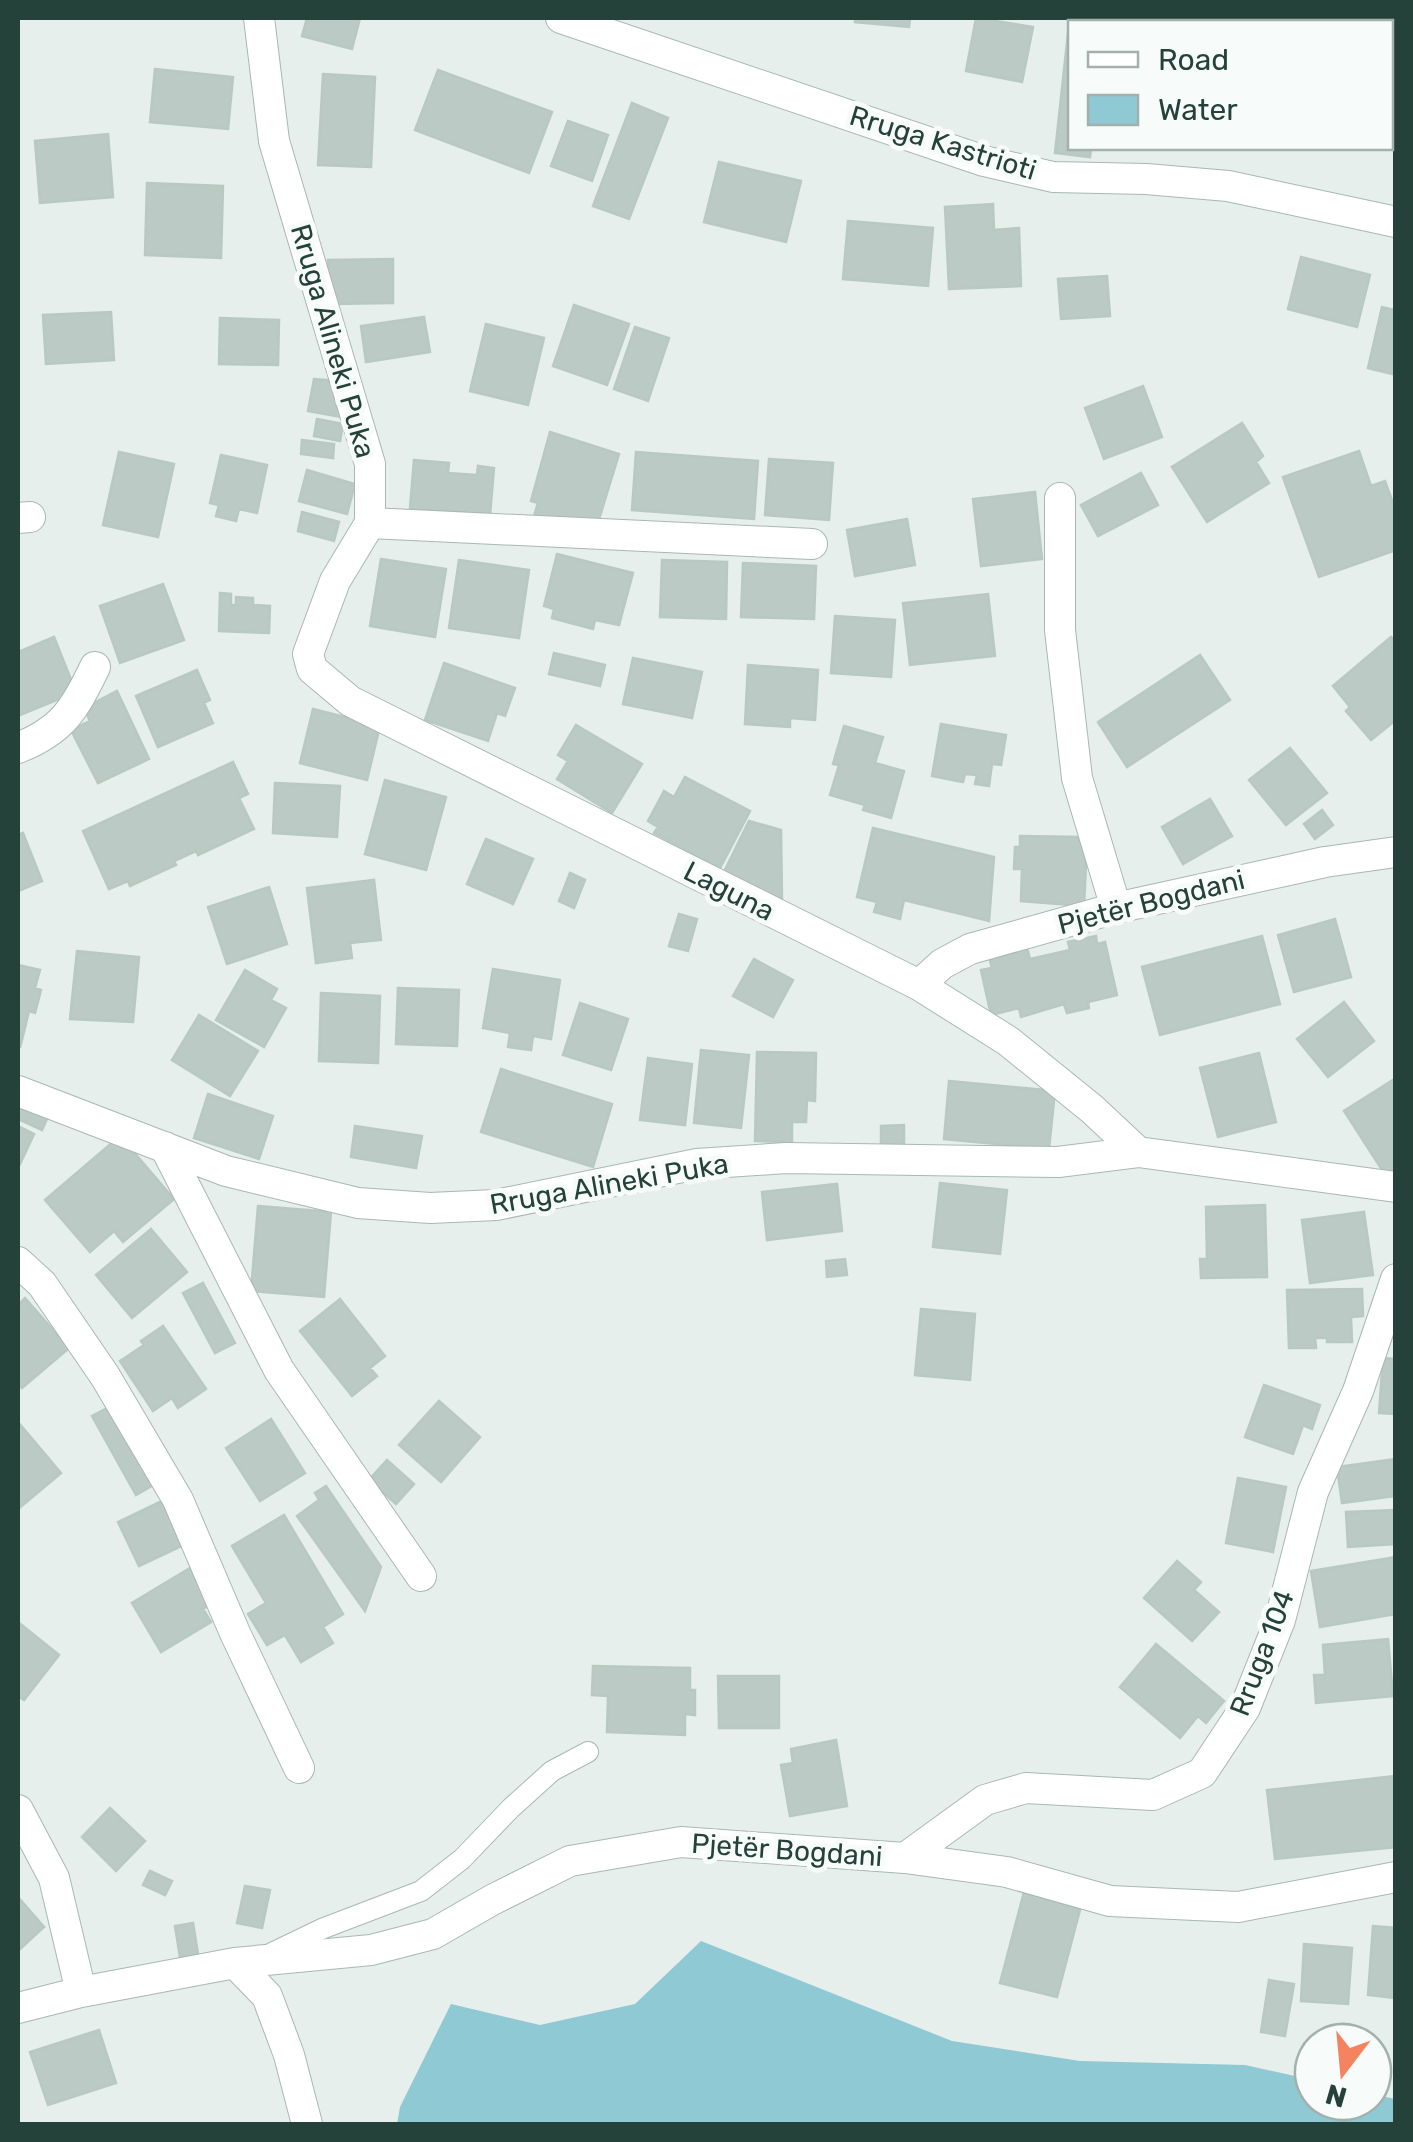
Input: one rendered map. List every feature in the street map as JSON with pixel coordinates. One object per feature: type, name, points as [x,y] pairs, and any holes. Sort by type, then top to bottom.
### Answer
[{"type":"street","name":"Rruga Alineki Puka","points":[[258,18],[274,141],[370,464],[370,523]]},
{"type":"street","name":"Rruga Kastrioti","points":[[561,18],[984,162],[1053,177],[1228,186],[1396,222]]},
{"type":"street","points":[[1060,498],[1060,630],[1077,778],[1116,908]]},
{"type":"street","points":[[370,523],[812,544]]},
{"type":"street","name":"Laguna","points":[[370,523],[335,581],[308,654],[312,669],[350,701],[919,986],[1008,1041],[1138,1152]]},
{"type":"street","points":[[18,748],[64,722],[95,667]]},
{"type":"street","name":"Pjetër Bogdani","points":[[919,986],[942,964],[970,949],[1116,908],[1325,862],[1396,852]]},
{"type":"street","name":"Rruga Alineki Puka","points":[[18,1091],[226,1171],[358,1203],[430,1208],[496,1205],[697,1164],[786,1158],[1058,1162],[1138,1152],[1396,1187]]},
{"type":"street","points":[[165,1147],[279,1370],[421,1576]]},
{"type":"street","points":[[18,1262],[42,1284],[105,1376],[178,1500],[235,1634],[299,1768]]},
{"type":"street","name":"Rruga 104","points":[[905,1858],[985,1800],[1026,1788],[1152,1794],[1202,1774],[1245,1708],[1280,1620],[1313,1492],[1358,1391],[1396,1279]]},
{"type":"street","points":[[18,1810],[54,1878],[81,1992]]},
{"type":"street","name":"Pjetër Bogdani","points":[[18,2008],[81,1992],[246,1962],[371,1950],[433,1934],[570,1861],[680,1842],[905,1858],[1007,1872],[1110,1901],[1238,1907],[1396,1877]]},
{"type":"street","points":[[246,1962],[267,1996],[289,2055],[307,2124]]},
{"type":"lane","points":[[246,1962],[421,1891],[462,1859],[552,1771],[588,1752]]},
{"type":"water","points":[[701,1941],[952,2041],[1080,2061],[1245,2065],[1293,2076],[1293,2122],[1393,2122],[1393,2099],[1395,2124],[397,2124],[400,2107],[451,2004],[540,2025],[635,2004]]},
{"type":"building","points":[[307,18],[360,18],[352,49],[302,36]]},
{"type":"building","points":[[855,18],[910,18],[909,27],[855,22]]},
{"type":"building","points":[[976,18],[1033,27],[1022,82],[966,71]]},
{"type":"building","points":[[1396,18],[1396,42],[1393,20],[1357,20]]},
{"type":"building","points":[[1068,33],[1068,150],[1091,150],[1090,157],[1055,153]]},
{"type":"building","points":[[155,69],[233,77],[228,129],[150,122]]},
{"type":"building","points":[[438,70],[552,112],[529,173],[415,130]]},
{"type":"building","points":[[323,74],[375,77],[371,167],[318,165]]},
{"type":"building","points":[[632,103],[668,118],[629,219],[593,206]]},
{"type":"building","points":[[568,121],[608,135],[592,181],[551,166]]},
{"type":"building","points":[[108,134],[113,197],[40,203],[35,141]]},
{"type":"building","points":[[719,162],[801,181],[786,242],[704,222]]},
{"type":"building","points":[[147,183],[223,186],[221,258],[145,255]]},
{"type":"building","points":[[993,204],[994,230],[1019,228],[1021,286],[949,289],[945,207]]},
{"type":"building","points":[[848,221],[933,228],[928,286],[843,279]]},
{"type":"building","points":[[1301,257],[1370,275],[1357,327],[1288,309]]},
{"type":"building","points":[[393,259],[393,303],[329,304],[328,260]]},
{"type":"building","points":[[1107,276],[1110,316],[1061,319],[1058,279]]},
{"type":"building","points":[[1396,303],[1396,375],[1368,368],[1382,307],[1394,310]]},
{"type":"building","points":[[574,305],[629,324],[607,385],[553,366]]},
{"type":"building","points":[[111,312],[114,360],[46,364],[43,315]]},
{"type":"building","points":[[424,317],[430,352],[366,362],[361,326]]},
{"type":"building","points":[[220,318],[279,320],[278,365],[219,364]]},
{"type":"building","points":[[486,324],[544,338],[528,405],[470,391]]},
{"type":"building","points":[[635,327],[669,338],[648,401],[614,389]]},
{"type":"building","points":[[314,379],[338,381],[352,419],[308,411]]},
{"type":"building","points":[[1143,386],[1162,437],[1104,459],[1085,408]]},
{"type":"building","points":[[317,419],[343,424],[340,441],[314,436]]},
{"type":"building","points":[[1242,423],[1263,456],[1256,462],[1269,483],[1207,522],[1172,467]]},
{"type":"building","points":[[550,432],[619,454],[596,529],[531,526],[538,503],[531,501]]},
{"type":"building","points":[[302,440],[334,444],[333,458],[301,454]]},
{"type":"building","points":[[1359,451],[1371,486],[1385,481],[1396,511],[1396,550],[1319,577],[1283,477]]},
{"type":"building","points":[[119,452],[174,464],[158,537],[103,525]]},
{"type":"building","points":[[636,452],[758,461],[754,519],[632,510]]},
{"type":"building","points":[[221,455],[267,465],[257,513],[239,509],[236,521],[216,516],[219,505],[210,503]]},
{"type":"building","points":[[769,459],[833,463],[829,520],[765,515]]},
{"type":"building","points":[[414,460],[449,463],[448,473],[477,475],[478,466],[494,468],[490,515],[410,508]]},
{"type":"building","points":[[307,470],[355,484],[347,514],[299,501]]},
{"type":"building","points":[[1141,473],[1158,505],[1098,536],[1081,505]]},
{"type":"building","points":[[1035,492],[1042,559],[981,566],[973,499]]},
{"type":"building","points":[[302,512],[339,522],[334,541],[298,531]]},
{"type":"building","points":[[907,519],[915,565],[855,576],[847,530]]},
{"type":"building","points":[[557,554],[633,573],[619,625],[595,620],[593,629],[552,618],[554,609],[544,606]]},
{"type":"building","points":[[381,559],[446,569],[435,637],[370,626]]},
{"type":"building","points":[[459,560],[529,570],[519,638],[449,628]]},
{"type":"building","points":[[662,560],[727,562],[726,619],[660,617]]},
{"type":"building","points":[[743,563],[816,566],[814,619],[741,617]]},
{"type":"building","points":[[163,584],[184,640],[120,663],[100,606]]},
{"type":"building","points":[[220,593],[231,594],[231,605],[236,605],[236,597],[253,598],[253,605],[270,606],[269,633],[219,631]]},
{"type":"building","points":[[988,594],[995,656],[910,665],[903,603]]},
{"type":"building","points":[[835,616],[895,620],[891,677],[831,673]]},
{"type":"building","points":[[54,637],[76,692],[18,716],[18,652]]},
{"type":"building","points":[[1391,637],[1396,642],[1396,720],[1371,740],[1346,711],[1350,707],[1333,686]]},
{"type":"building","points":[[554,653],[605,665],[600,686],[549,674]]},
{"type":"building","points":[[1200,655],[1230,700],[1127,767],[1098,722]]},
{"type":"building","points":[[633,658],[702,672],[692,718],[623,704]]},
{"type":"building","points":[[444,663],[515,688],[505,716],[497,713],[488,741],[425,720]]},
{"type":"building","points":[[748,665],[818,670],[815,720],[790,718],[790,727],[745,724]]},
{"type":"building","points":[[197,670],[210,700],[204,703],[213,723],[158,747],[136,696]]},
{"type":"building","points":[[117,691],[149,759],[98,783],[71,730],[90,721],[84,708]]},
{"type":"building","points":[[313,709],[380,726],[367,780],[300,763]]},
{"type":"building","points":[[941,724],[1006,735],[1001,765],[992,764],[989,786],[975,784],[977,775],[965,774],[963,782],[932,776]]},
{"type":"building","points":[[576,725],[642,764],[612,813],[557,779],[568,761],[558,755]]},
{"type":"building","points":[[844,726],[883,737],[875,763],[904,771],[891,818],[830,795],[839,765],[833,764]]},
{"type":"building","points":[[1290,748],[1327,793],[1286,825],[1249,780]]},
{"type":"building","points":[[233,762],[248,794],[239,798],[254,829],[198,855],[196,851],[174,861],[176,865],[130,886],[128,881],[109,889],[83,831]]},
{"type":"building","points":[[685,777],[750,811],[720,868],[654,833],[658,827],[648,821],[664,791],[674,797]]},
{"type":"building","points":[[385,780],[446,797],[426,870],[365,854]]},
{"type":"building","points":[[275,783],[340,786],[337,837],[273,833]]},
{"type":"building","points":[[1210,799],[1232,836],[1183,864],[1162,827]]},
{"type":"building","points":[[1322,810],[1333,825],[1315,839],[1304,824]]},
{"type":"building","points":[[749,821],[781,830],[782,900],[724,872]]},
{"type":"building","points":[[873,828],[994,857],[989,921],[904,900],[900,919],[874,912],[877,902],[857,897]]},
{"type":"building","points":[[23,833],[42,881],[18,891],[18,835]]},
{"type":"building","points":[[1020,836],[1079,837],[1079,842],[1087,843],[1084,906],[1021,901],[1022,869],[1014,869]]},
{"type":"building","points":[[486,839],[533,859],[513,904],[467,884]]},
{"type":"building","points":[[570,873],[585,880],[574,908],[559,901]]},
{"type":"building","points":[[374,880],[381,940],[350,943],[352,958],[316,963],[307,888]]},
{"type":"building","points":[[269,887],[287,944],[227,964],[208,907]]},
{"type":"building","points":[[679,914],[697,919],[688,951],[669,946]]},
{"type":"building","points":[[1335,919],[1351,977],[1294,992],[1278,935]]},
{"type":"building","points":[[1096,936],[1097,944],[1105,942],[1117,995],[1088,1002],[1089,1008],[1067,1013],[1064,1004],[1021,1017],[1019,1008],[991,1015],[981,970],[992,968],[989,957],[1027,948],[1030,959],[1070,950],[1068,942]]},
{"type":"building","points":[[1262,936],[1280,1004],[1160,1035],[1142,967]]},
{"type":"building","points":[[77,951],[139,957],[133,1022],[70,1019]]},
{"type":"building","points":[[754,959],[793,980],[773,1017],[733,996]]},
{"type":"building","points":[[18,965],[40,970],[35,988],[41,990],[35,1013],[29,1011],[20,1048]]},
{"type":"building","points":[[493,969],[560,980],[551,1039],[533,1036],[531,1050],[508,1047],[510,1033],[483,1028]]},
{"type":"building","points":[[245,970],[277,989],[271,1000],[286,1008],[264,1047],[216,1020]]},
{"type":"building","points":[[398,988],[459,990],[457,1046],[396,1044]]},
{"type":"building","points":[[321,993],[380,996],[378,1063],[319,1061]]},
{"type":"building","points":[[1344,1002],[1374,1041],[1328,1077],[1297,1039]]},
{"type":"building","points":[[580,1003],[628,1019],[611,1070],[563,1055]]},
{"type":"building","points":[[199,1015],[258,1051],[230,1096],[172,1060]]},
{"type":"building","points":[[701,1050],[749,1055],[741,1128],[694,1123]]},
{"type":"building","points":[[757,1052],[816,1053],[815,1101],[807,1100],[806,1122],[792,1122],[792,1142],[755,1141]]},
{"type":"building","points":[[1259,1053],[1276,1122],[1218,1137],[1200,1068]]},
{"type":"building","points":[[648,1058],[692,1064],[685,1125],[640,1120]]},
{"type":"building","points":[[501,1069],[612,1104],[593,1167],[481,1132]]},
{"type":"building","points":[[1396,1078],[1396,1170],[1386,1176],[1344,1111]]},
{"type":"building","points":[[949,1081],[1055,1091],[1049,1149],[944,1139]]},
{"type":"building","points":[[208,1094],[273,1116],[259,1159],[194,1138]]},
{"type":"building","points":[[18,1097],[50,1112],[42,1130],[18,1119]]},
{"type":"building","points":[[904,1125],[904,1146],[881,1146],[881,1126]]},
{"type":"building","points":[[18,1126],[34,1134],[20,1164],[18,1162]]},
{"type":"building","points":[[355,1126],[422,1136],[416,1168],[351,1157]]},
{"type":"building","points":[[120,1136],[174,1199],[123,1242],[114,1231],[90,1252],[45,1200]]},
{"type":"building","points":[[940,1183],[1007,1190],[1000,1254],[933,1247]]},
{"type":"building","points":[[837,1184],[842,1231],[767,1240],[762,1192]]},
{"type":"building","points":[[1265,1205],[1267,1277],[1201,1278],[1200,1259],[1207,1259],[1206,1207]]},
{"type":"building","points":[[258,1206],[331,1212],[324,1297],[251,1291]]},
{"type":"building","points":[[1364,1212],[1373,1275],[1310,1283],[1302,1220]]},
{"type":"building","points":[[151,1229],[187,1272],[132,1318],[96,1275]]},
{"type":"building","points":[[845,1259],[847,1275],[827,1277],[826,1261]]},
{"type":"building","points":[[203,1283],[235,1343],[215,1353],[183,1293]]},
{"type":"building","points":[[1362,1289],[1363,1316],[1351,1317],[1352,1342],[1315,1338],[1316,1348],[1289,1348],[1287,1290]]},
{"type":"building","points":[[25,1298],[69,1348],[22,1388],[18,1383],[18,1305]]},
{"type":"building","points":[[340,1299],[385,1356],[370,1368],[377,1376],[352,1396],[300,1331]]},
{"type":"building","points":[[921,1309],[975,1314],[970,1380],[915,1375]]},
{"type":"building","points":[[163,1326],[206,1389],[178,1408],[172,1398],[153,1411],[120,1361]]},
{"type":"building","points":[[1383,1358],[1396,1359],[1396,1414],[1379,1413]]},
{"type":"building","points":[[1264,1385],[1320,1405],[1312,1429],[1303,1425],[1293,1454],[1245,1437]]},
{"type":"building","points":[[439,1401],[480,1437],[441,1482],[399,1445]]},
{"type":"building","points":[[117,1403],[160,1481],[136,1495],[92,1416]]},
{"type":"building","points":[[271,1419],[305,1473],[260,1501],[226,1448]]},
{"type":"building","points":[[18,1422],[61,1473],[18,1509]]},
{"type":"building","points":[[1396,1459],[1396,1496],[1342,1503],[1337,1467]]},
{"type":"building","points":[[387,1460],[414,1484],[396,1504],[369,1480]]},
{"type":"building","points":[[1238,1478],[1286,1487],[1273,1552],[1226,1543]]},
{"type":"building","points":[[326,1486],[381,1567],[365,1611],[297,1516],[319,1500],[315,1493]]},
{"type":"building","points":[[166,1499],[186,1544],[139,1566],[118,1522]]},
{"type":"building","points":[[1396,1510],[1396,1544],[1348,1547],[1346,1512]]},
{"type":"building","points":[[284,1515],[343,1614],[323,1627],[333,1643],[301,1662],[285,1635],[267,1645],[248,1614],[266,1603],[232,1546]]},
{"type":"building","points":[[1396,1557],[1396,1614],[1320,1627],[1311,1571]]},
{"type":"building","points":[[1177,1561],[1201,1582],[1194,1590],[1219,1612],[1192,1641],[1144,1598]]},
{"type":"building","points":[[195,1565],[216,1601],[203,1609],[211,1622],[161,1652],[132,1603]]},
{"type":"building","points":[[18,1622],[59,1655],[24,1700],[18,1696]]},
{"type":"building","points":[[1388,1639],[1393,1696],[1316,1703],[1314,1675],[1325,1675],[1323,1645]]},
{"type":"building","points":[[1156,1644],[1224,1701],[1206,1723],[1198,1716],[1180,1738],[1120,1687]]},
{"type":"building","points":[[593,1666],[690,1668],[695,1715],[685,1714],[685,1735],[607,1732],[608,1696],[592,1695]]},
{"type":"building","points":[[718,1676],[779,1676],[779,1728],[719,1728]]},
{"type":"building","points":[[836,1740],[847,1806],[790,1816],[781,1765],[793,1763],[791,1749]]},
{"type":"building","points":[[1396,1776],[1396,1847],[1275,1859],[1267,1790]]},
{"type":"building","points":[[110,1808],[145,1841],[116,1871],[82,1837]]},
{"type":"building","points":[[150,1871],[172,1881],[165,1895],[143,1885]]},
{"type":"building","points":[[245,1886],[270,1890],[262,1928],[237,1923]]},
{"type":"building","points":[[1024,1892],[1081,1906],[1057,1997],[1000,1983]]},
{"type":"building","points":[[18,1897],[44,1927],[18,1951]]},
{"type":"building","points":[[193,1923],[198,1954],[180,1957],[175,1926]]},
{"type":"building","points":[[1373,1926],[1396,1928],[1396,1998],[1368,1995]]},
{"type":"building","points":[[1304,1944],[1352,1948],[1348,2004],[1301,2001]]},
{"type":"building","points":[[1269,1980],[1294,1984],[1285,2036],[1261,2032]]},
{"type":"building","points":[[99,2030],[116,2083],[48,2105],[30,2052]]}]
